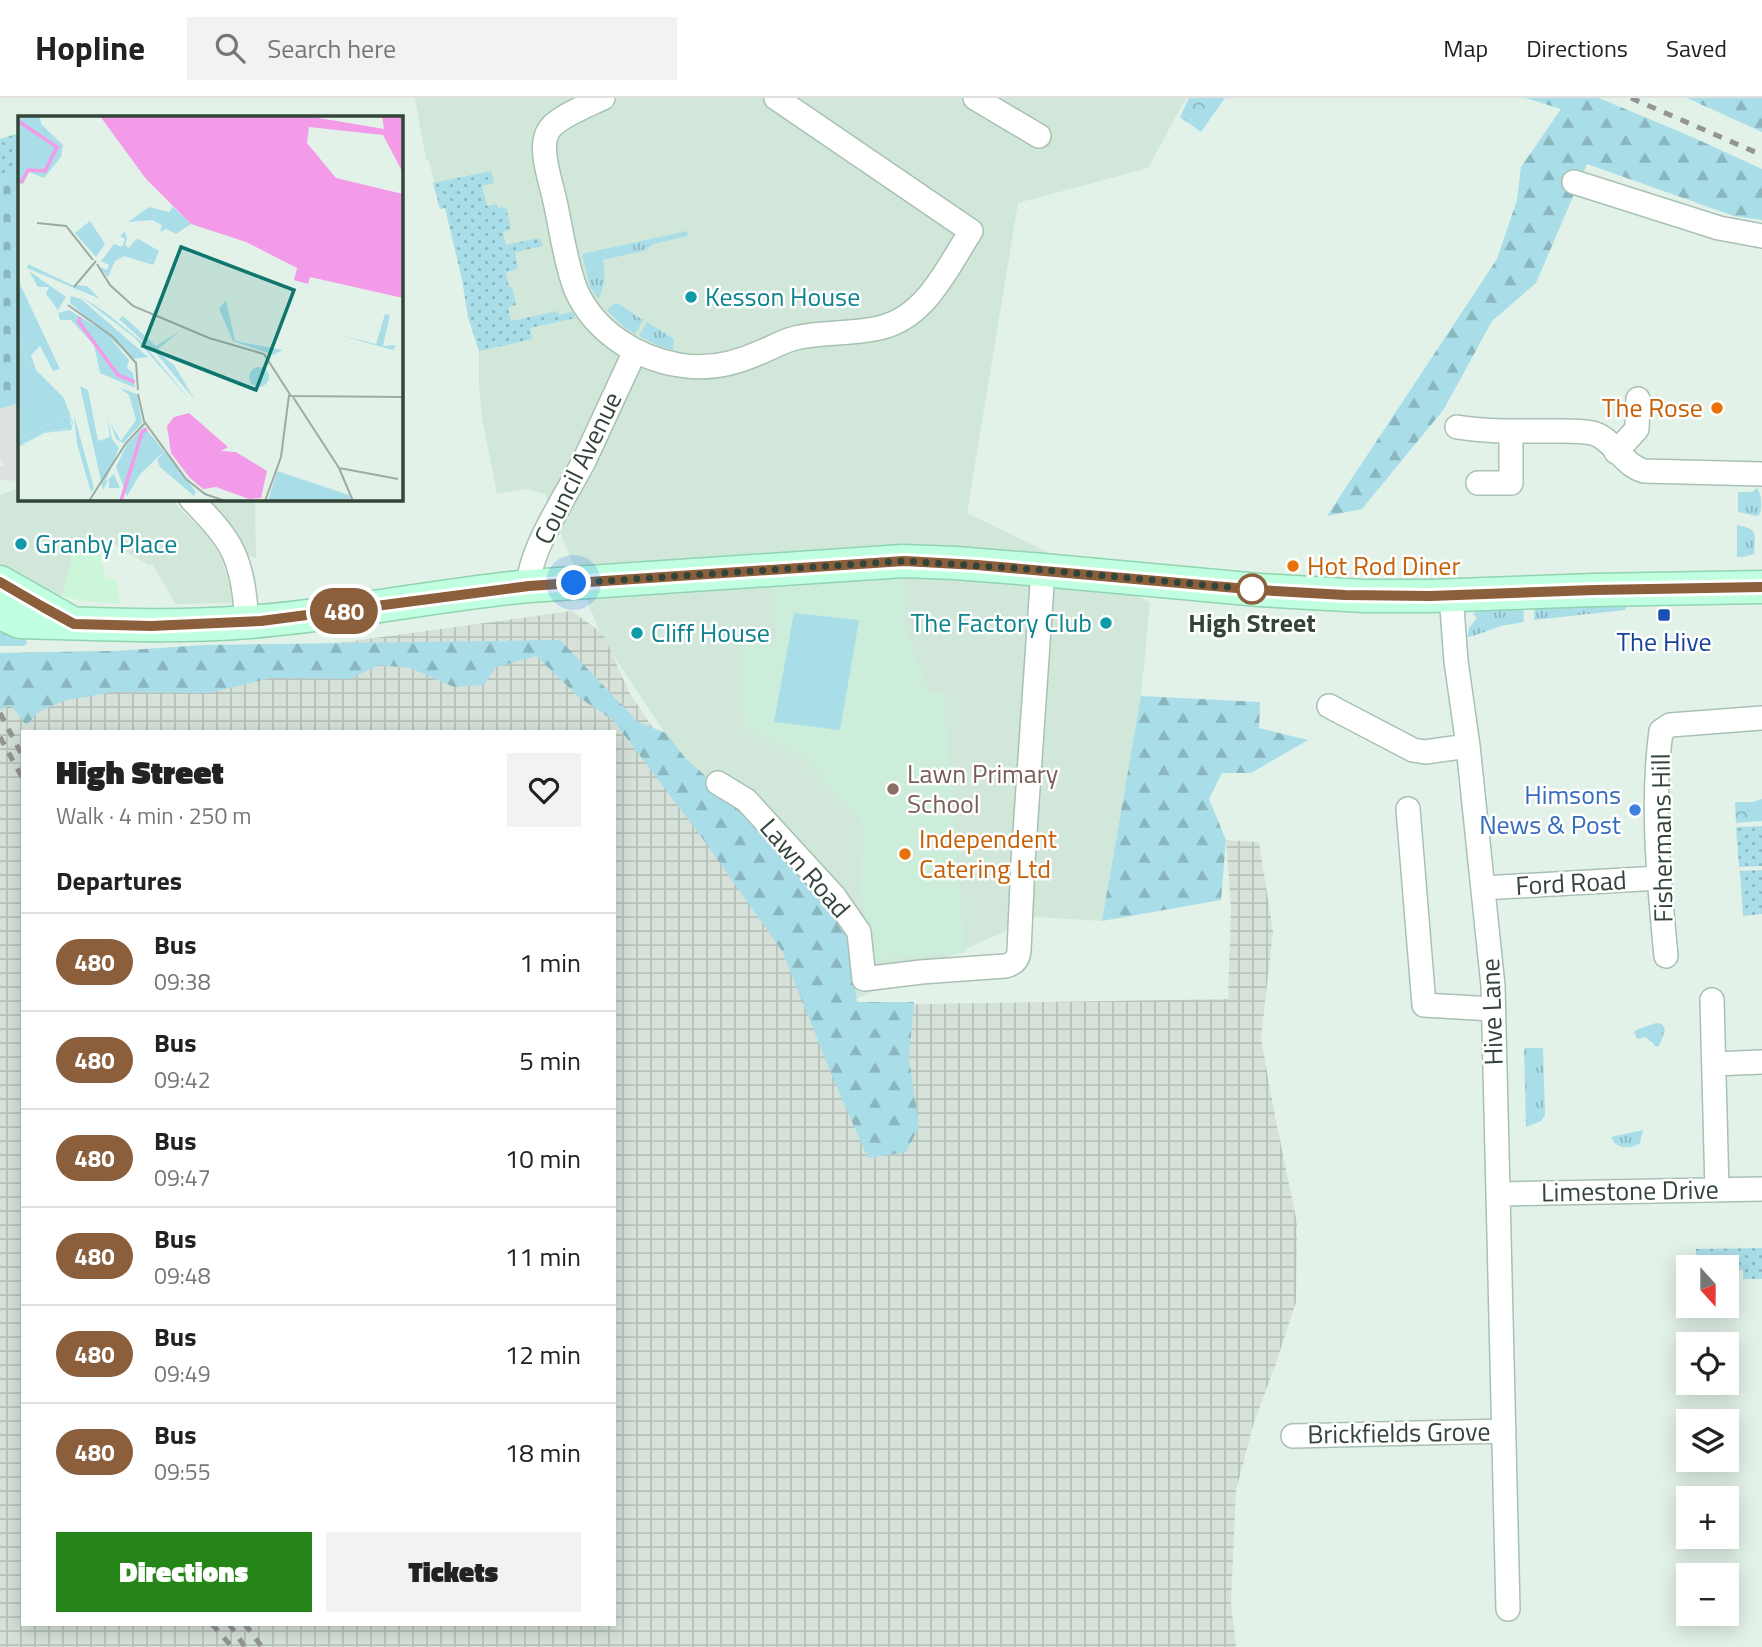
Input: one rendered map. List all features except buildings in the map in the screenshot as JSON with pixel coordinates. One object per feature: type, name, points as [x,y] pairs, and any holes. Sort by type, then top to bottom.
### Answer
[{"type":"main road","points":[[1,593],[20,622],[151,626],[247,622],[529,586],[892,561],[955,563],[1298,593],[1402,596],[1762,587]]},
{"type":"street","points":[[603,98],[552,126],[546,136],[544,149],[578,294],[585,306],[622,344],[655,360],[694,367],[715,366],[745,359],[797,337],[872,329],[887,326],[908,316],[925,301],[971,231],[776,98]]},
{"type":"street","points":[[975,98],[1039,136]]},
{"type":"street","points":[[1574,182],[1719,228],[1762,236]]},
{"type":"street","name":"Council Avenue","points":[[529,586],[528,575],[534,557],[585,459],[635,351]]},
{"type":"street","points":[[1616,452],[1637,429],[1638,399]]},
{"type":"street","points":[[1457,427],[1483,431],[1593,433],[1600,436],[1633,466],[1644,471],[1762,474]]},
{"type":"street","points":[[1478,483],[1511,483],[1511,431]]},
{"type":"street","points":[[192,500],[232,549],[241,576],[247,622]]},
{"type":"street","name":"Lawn Road","points":[[718,783],[746,800],[834,895],[859,932],[864,979],[1005,966],[1015,962],[1018,954],[1043,570]]},
{"type":"street","name":"Hive Lane","points":[[1451,595],[1456,661],[1492,969],[1508,1609]]},
{"type":"street","points":[[1329,706],[1413,750],[1425,752],[1468,746]]},
{"type":"street","name":"Fishermans Hill","points":[[1666,956],[1659,877],[1656,764],[1661,731],[1670,724],[1762,718]]},
{"type":"street","points":[[1408,809],[1424,1005],[1493,1009]]},
{"type":"street","name":"Ford Road","points":[[1483,888],[1659,877]]},
{"type":"street","points":[[1712,1000],[1717,1190]]},
{"type":"street","points":[[1714,1064],[1762,1062]]},
{"type":"street","name":"Limestone Drive","points":[[1498,1194],[1762,1189]]},
{"type":"street","name":"Brickfields Grove","points":[[1293,1436],[1504,1431]]},
{"type":"shaded area","points":[[415,98],[1186,98],[1148,168],[1018,203],[967,513],[1150,602],[1141,696],[1102,921],[1036,917],[845,1004],[603,640],[545,494],[527,489],[497,494],[482,419],[479,351],[468,317],[445,208],[440,209],[429,160],[426,160]]},
{"type":"shaded area","points":[[18,403],[18,479],[11,481],[0,479],[0,467],[4,464],[0,459],[0,409]]},
{"type":"shaded area","points":[[18,488],[18,500],[173,500],[206,534],[221,557],[230,584],[232,603],[176,604],[152,564],[149,565],[107,540],[75,547],[62,596],[38,589],[0,568],[0,495]]},
{"type":"shaded area","points":[[202,500],[255,500],[256,558],[247,555]]},
{"type":"shaded area","points":[[97,542],[106,579],[116,578],[120,604],[62,596],[75,546]]},
{"type":"shaded area","name":"Lawn Primary School","points":[[906,579],[904,623],[929,693],[944,693],[965,953],[871,960],[861,893],[862,821],[804,758],[745,727],[743,640],[777,639],[774,587]]},
{"type":"shaded area","points":[[572,611],[603,634],[630,694],[674,759],[856,1005],[1228,999],[1231,907],[1226,840],[1259,842],[1273,931],[1261,1039],[1297,1223],[1296,1302],[1254,1422],[1236,1491],[1231,1602],[1236,1647],[0,1647],[0,653],[302,648]]},
{"type":"green space","points":[[1189,98],[1225,98],[1201,132],[1180,117]]},
{"type":"green space","points":[[1525,98],[1599,98],[1762,169],[1762,220],[1734,216],[1587,164],[1536,283],[1492,321],[1444,409],[1362,509],[1327,516],[1497,259],[1517,200],[1521,167],[1561,109]]},
{"type":"green space","points":[[1687,98],[1762,98],[1762,132]]},
{"type":"green space","points":[[18,133],[18,175],[0,180],[0,139]]},
{"type":"green space","points":[[491,171],[494,183],[482,186],[487,206],[497,204],[498,208],[506,207],[511,229],[503,232],[506,245],[540,238],[543,246],[515,252],[518,269],[506,272],[516,305],[508,307],[511,321],[558,311],[559,315],[572,312],[576,318],[530,328],[532,339],[479,351],[468,317],[445,208],[440,209],[433,183]]},
{"type":"green space","points":[[18,175],[18,403],[0,409],[0,180]]},
{"type":"green space","points":[[687,231],[688,236],[603,260],[604,280],[598,299],[590,287],[582,254]]},
{"type":"green space","points":[[614,304],[619,304],[643,320],[635,334],[607,310]]},
{"type":"green space","points":[[647,322],[674,339],[673,350],[639,336]]},
{"type":"green space","points":[[1757,488],[1761,501],[1760,514],[1757,516],[1738,512],[1738,492],[1752,492]]},
{"type":"green space","points":[[1737,525],[1749,528],[1754,533],[1754,554],[1737,557]]},
{"type":"green space","points":[[1594,602],[1626,607],[1625,610],[1534,620],[1535,604]]},
{"type":"green space","points":[[1523,605],[1524,622],[1467,637],[1469,628],[1477,618],[1473,614],[1478,611]]},
{"type":"green space","points":[[794,613],[859,620],[840,730],[774,722]]},
{"type":"green space","points":[[0,630],[26,639],[27,644],[0,646]]},
{"type":"green space","points":[[560,640],[638,722],[666,733],[686,759],[754,818],[836,915],[848,935],[857,1002],[914,1002],[909,1059],[919,1127],[906,1152],[868,1158],[782,951],[706,843],[613,720],[580,698],[536,656],[496,667],[484,685],[454,687],[410,668],[378,665],[350,679],[271,678],[209,693],[113,692],[66,700],[40,711],[26,725],[11,705],[0,710],[0,653],[114,651],[204,645]]},
{"type":"green space","points":[[1141,696],[1260,702],[1259,728],[1308,740],[1251,773],[1222,773],[1209,799],[1226,840],[1221,900],[1102,921]]},
{"type":"green space","points":[[1762,799],[1762,821],[1736,823],[1735,802]]},
{"type":"green space","points":[[1762,826],[1762,866],[1739,867],[1736,827]]},
{"type":"green space","points":[[1762,870],[1762,914],[1743,916],[1740,871]]},
{"type":"green space","points":[[1656,1023],[1662,1024],[1665,1029],[1658,1047],[1645,1037],[1637,1039],[1634,1032],[1636,1030]]},
{"type":"green space","points":[[1524,1048],[1543,1048],[1545,1115],[1541,1121],[1526,1127]]},
{"type":"green space","points":[[1643,1130],[1640,1143],[1632,1147],[1619,1146],[1611,1137]]},
{"type":"green space","points":[[1762,1248],[1762,1279],[1743,1279],[1740,1255],[1696,1255],[1696,1249]]},
{"type":"railway","points":[[1631,98],[1762,155]]},
{"type":"railway","points":[[0,713],[21,753]]},
{"type":"railway","points":[[0,737],[21,775]]},
{"type":"railway","points":[[214,1626],[232,1647]]},
{"type":"railway","points":[[230,1626],[245,1647]]},
{"type":"railway","points":[[246,1626],[262,1647]]},
{"type":"bus line","name":"480","points":[[0,582],[74,624],[151,626],[301,617],[529,586],[904,561],[1345,595],[1430,596],[1762,587]]},
{"type":"place","name":"Kesson House","points":[[691,297]]},
{"type":"place","name":"The Rose","points":[[1717,408]]},
{"type":"place","name":"Granby Place","points":[[21,544]]},
{"type":"place","name":"Hot Rod Diner","points":[[1293,566]]},
{"type":"place","name":"High Street","points":[[1252,589]]},
{"type":"place","name":"The Hive","points":[[1664,615]]},
{"type":"place","name":"The Factory Club","points":[[1106,623]]},
{"type":"place","name":"Cliff House","points":[[637,633]]},
{"type":"place","name":"Lawn Primary School","points":[[893,789]]},
{"type":"place","name":"Himsons News & Post","points":[[1635,810]]},
{"type":"place","name":"Independent Catering Ltd","points":[[905,854]]},
{"type":"route","points":[[574,583],[904,561],[1043,570],[1259,590],[1252,589]]}]
